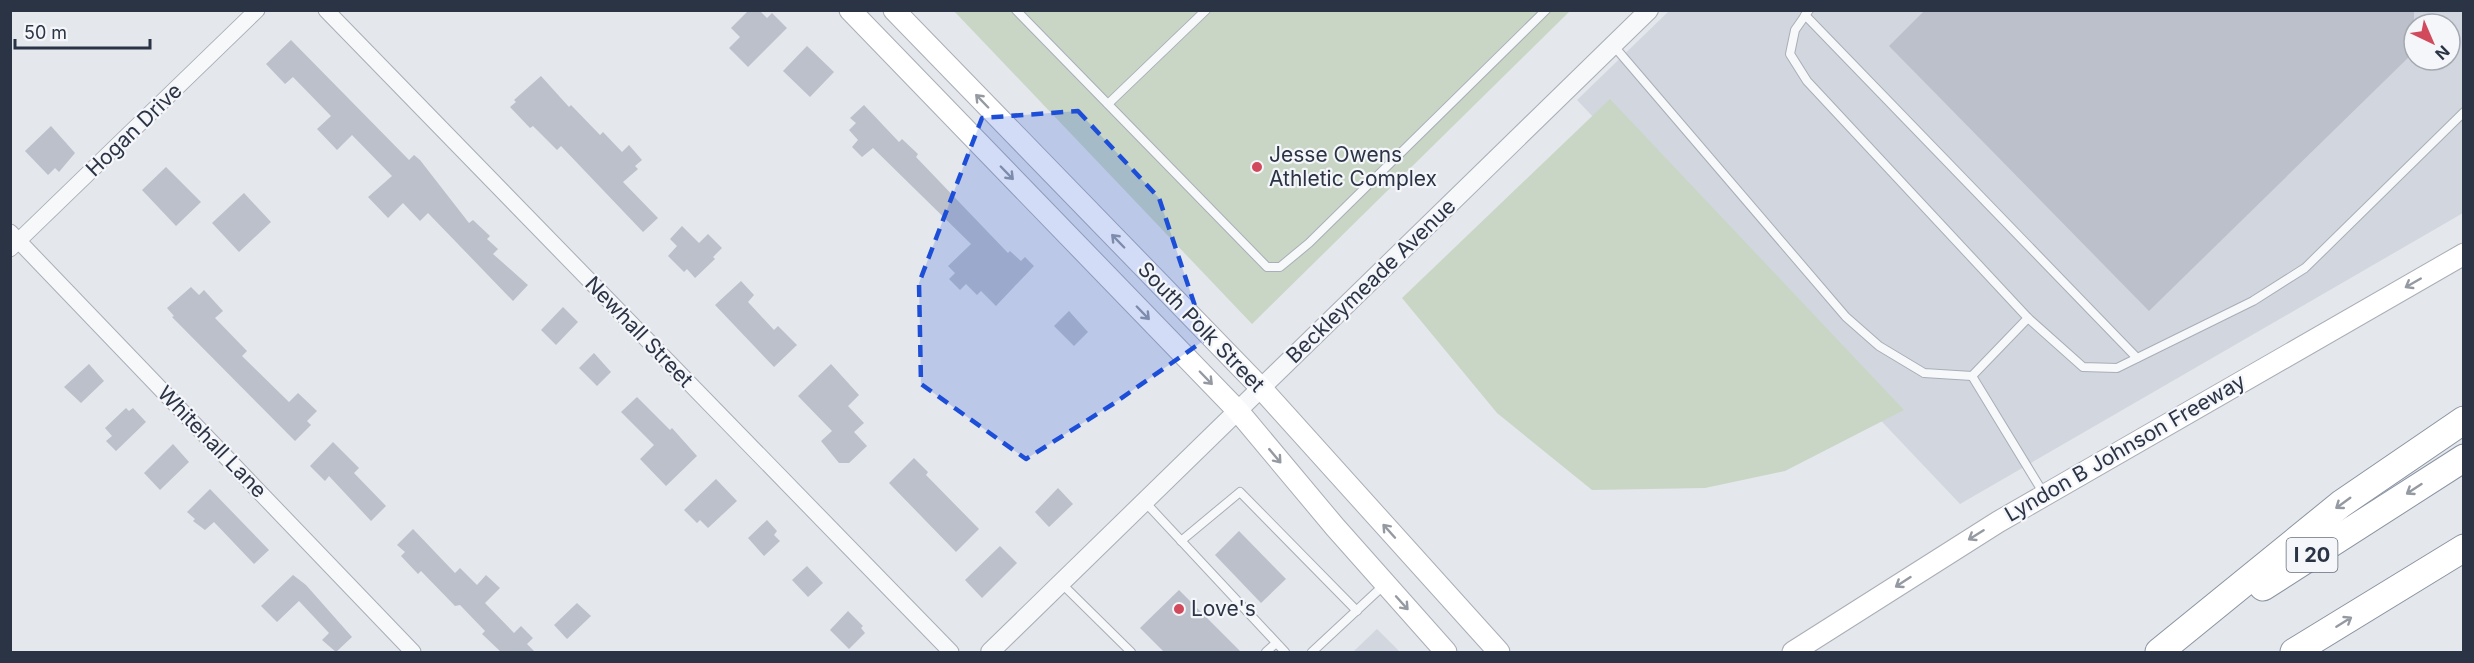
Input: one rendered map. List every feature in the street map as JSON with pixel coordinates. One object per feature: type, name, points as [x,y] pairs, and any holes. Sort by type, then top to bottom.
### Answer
[{"type":"highway","points":[[2160,652],[2341,504],[2463,420]]},
{"type":"highway","name":"I 20","points":[[2160,652],[2463,458]]},
{"type":"highway","points":[[2294,652],[2463,548]]},
{"type":"main road","name":"South Polk Street","points":[[850,10],[1238,411],[1446,652]]},
{"type":"main road","name":"South Polk Street","points":[[898,14],[1261,388],[1499,652]]},
{"type":"main road","points":[[879,41],[898,14]]},
{"type":"main road","name":"Lyndon B Johnson Freeway","points":[[1793,652],[1998,522],[2463,254]]},
{"type":"street","name":"Hogan Drive","points":[[13,240],[257,10]]},
{"type":"street","name":"Newhall Street","points":[[326,10],[951,652]]},
{"type":"street","name":"Beckleymeade Avenue","points":[[990,652],[1649,10]]},
{"type":"street","name":"Whitehall Lane","points":[[13,240],[413,652]]},
{"type":"lane","points":[[1016,10],[1267,267],[1280,267],[1309,243],[1546,10]]},
{"type":"lane","points":[[1108,105],[1206,10]]},
{"type":"lane","points":[[2137,358],[1807,13],[1795,30],[1790,54],[1808,81],[2028,318],[2083,367],[2117,368],[2253,301],[2305,268],[2463,112]]},
{"type":"lane","points":[[1612,45],[1846,317],[1879,346],[1924,373],[1972,376],[2028,318]]},
{"type":"lane","points":[[1972,376],[2045,495]]},
{"type":"lane","points":[[1181,542],[1240,492],[1356,611]]},
{"type":"lane","points":[[1144,502],[1285,652]]},
{"type":"lane","points":[[1061,583],[1131,652]]},
{"type":"lane","points":[[1312,652],[1385,584]]},
{"type":"lane","points":[[1266,652],[1276,643]]},
{"type":"highlighted area","points":[[1078,111],[1159,198],[1206,339],[1113,404],[1026,459],[921,384],[919,283],[982,118]]},
{"type":"shaded area","points":[[1669,11],[2463,11],[2463,213],[1960,504],[1577,100]]},
{"type":"shaded area","points":[[1377,629],[1400,652],[1353,652]]},
{"type":"green space","name":"Jesse Owens Athletic Complex","points":[[954,11],[1570,11],[1252,324]]},
{"type":"green space","points":[[1610,99],[1904,410],[1785,471],[1705,488],[1592,490],[1497,413],[1402,298]]},
{"type":"building","points":[[749,10],[759,10],[767,18],[772,13],[787,28],[748,67],[729,48],[740,37],[731,28]]},
{"type":"building","points":[[1925,10],[2414,10],[2414,12],[2402,12],[2402,64],[2149,311],[1889,46]]},
{"type":"building","points":[[291,40],[409,160],[414,155],[420,160],[469,223],[473,220],[490,236],[487,239],[498,249],[493,254],[528,285],[513,301],[428,213],[420,221],[403,203],[388,218],[368,197],[392,176],[352,135],[337,150],[317,129],[331,116],[293,77],[285,84],[266,64]]},
{"type":"building","points":[[807,46],[834,72],[810,97],[783,71]]},
{"type":"building","points":[[541,76],[569,107],[571,105],[600,135],[603,132],[622,152],[629,145],[642,160],[635,166],[638,169],[623,182],[658,218],[643,232],[561,146],[557,150],[533,126],[530,128],[510,107],[516,102],[514,100]]},
{"type":"building","points":[[864,105],[899,142],[902,139],[918,154],[916,157],[1008,253],[1010,251],[1021,261],[1025,257],[1034,266],[996,306],[981,291],[977,295],[966,284],[960,290],[949,279],[955,273],[948,266],[971,244],[873,148],[862,157],[852,147],[858,140],[849,130],[856,123],[850,118]]},
{"type":"building","points":[[51,126],[75,153],[59,172],[55,168],[48,175],[25,151]]},
{"type":"building","points":[[166,167],[201,202],[176,226],[142,190]]},
{"type":"building","points":[[244,193],[271,222],[239,252],[212,223]]},
{"type":"building","points":[[682,226],[699,243],[708,234],[722,248],[713,257],[715,259],[695,278],[687,269],[684,272],[668,256],[677,246],[670,239]]},
{"type":"building","points":[[741,281],[754,295],[748,302],[774,330],[778,326],[797,345],[774,367],[715,305]]},
{"type":"building","points":[[191,287],[199,295],[204,290],[223,311],[215,318],[247,351],[242,356],[289,402],[298,393],[317,411],[307,421],[311,425],[295,441],[172,317],[174,316],[167,308]]},
{"type":"building","points":[[563,307],[578,322],[556,345],[541,330]]},
{"type":"building","points":[[1069,311],[1088,332],[1074,346],[1054,326]]},
{"type":"building","points":[[594,353],[611,372],[597,386],[579,368]]},
{"type":"building","points":[[89,364],[104,381],[81,403],[64,387]]},
{"type":"building","points":[[831,364],[859,395],[848,406],[864,423],[854,432],[867,446],[849,463],[839,463],[821,441],[832,431],[798,396]]},
{"type":"building","points":[[637,397],[670,430],[672,428],[697,456],[666,486],[640,459],[654,445],[621,412]]},
{"type":"building","points":[[126,408],[129,411],[133,408],[146,422],[116,451],[106,441],[112,436],[105,428]]},
{"type":"building","points":[[333,442],[359,468],[354,473],[386,506],[371,521],[329,476],[325,481],[310,466]]},
{"type":"building","points":[[173,444],[189,462],[160,490],[144,473]]},
{"type":"building","points":[[914,458],[928,472],[926,475],[979,529],[956,552],[889,483]]},
{"type":"building","points":[[716,479],[737,501],[708,528],[700,520],[697,523],[684,510]]},
{"type":"building","points":[[1058,488],[1073,504],[1049,527],[1035,512]]},
{"type":"building","points":[[210,489],[269,550],[254,564],[214,522],[205,530],[193,521],[195,519],[187,512]]},
{"type":"building","points":[[767,520],[777,531],[774,535],[780,541],[764,556],[748,538]]},
{"type":"building","points":[[413,529],[455,573],[460,568],[477,585],[486,575],[500,588],[485,603],[514,633],[521,626],[533,638],[527,644],[535,652],[501,652],[482,634],[485,631],[460,605],[455,606],[421,571],[418,574],[401,556],[405,552],[397,545]]},
{"type":"building","name":"Love's","points":[[1239,531],[1286,579],[1261,603],[1215,555]]},
{"type":"building","points":[[1000,546],[1017,563],[982,598],[965,580]]},
{"type":"building","points":[[807,566],[823,583],[808,597],[792,580]]},
{"type":"building","points":[[293,575],[306,585],[352,637],[336,652],[322,640],[329,633],[299,601],[277,622],[261,606]]},
{"type":"building","name":"Love's","points":[[1179,590],[1241,652],[1164,652],[1140,628]]},
{"type":"building","points":[[577,603],[591,616],[567,639],[554,625]]},
{"type":"building","points":[[848,611],[863,626],[861,628],[865,633],[849,649],[830,630]]},
{"type":"place","name":"Jesse Owens Athletic Complex","points":[[1257,167]]},
{"type":"place","name":"Love's","points":[[1179,609]]}]
